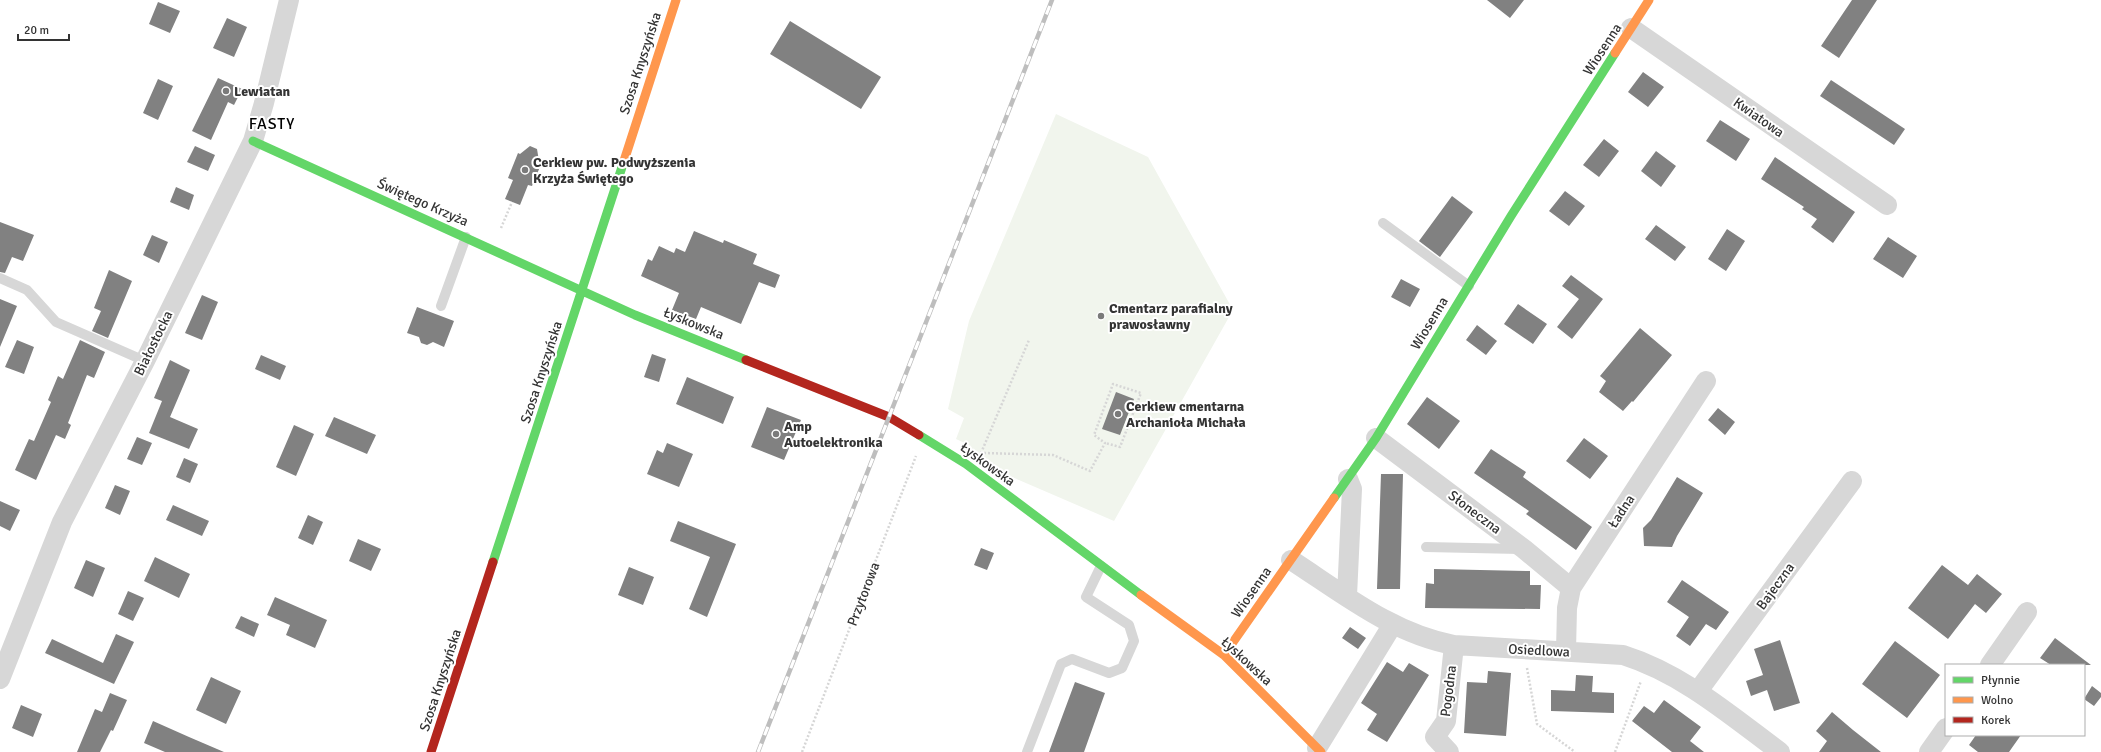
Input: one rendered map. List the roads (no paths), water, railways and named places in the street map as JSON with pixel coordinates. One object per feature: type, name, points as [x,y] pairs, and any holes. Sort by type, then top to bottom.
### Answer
[{"type":"street","name":"Białostocka","points":[[0,679],[62,522],[253,141],[264,103],[289,0]]},
{"type":"street","name":"Szosa Knyszyńska","points":[[431,752],[676,0]]},
{"type":"street","name":"Wiosenna","points":[[1224,655],[1376,438],[1469,286],[1649,0]]},
{"type":"street","name":"Kwiatowa","points":[[1631,28],[1887,205]]},
{"type":"street","name":"Świętego Krzyża","points":[[253,141],[582,289]]},
{"type":"street","name":"Łyskowska","points":[[582,289],[635,314],[889,417],[924,436],[966,464],[1101,566],[1224,655],[1320,750]]},
{"type":"street","name":"Ładna","points":[[1566,651],[1567,608],[1572,588],[1706,381]]},
{"type":"street","name":"Słoneczna","points":[[1376,438],[1524,549],[1572,588]]},
{"type":"street","points":[[1347,596],[1352,489],[1348,478]]},
{"type":"street","name":"Bajeczna","points":[[1698,690],[1852,480]]},
{"type":"street","name":"Osiedlowa","points":[[1291,560],[1393,624],[1430,641],[1454,646],[1623,655],[1648,663],[1698,690],[1780,752]]},
{"type":"street","points":[[1991,664],[2027,612]]},
{"type":"street","points":[[1320,750],[1393,624]]},
{"type":"street","name":"Pogodna","points":[[1449,752],[1435,737],[1446,721],[1454,646]]},
{"type":"street","points":[[1929,752],[1945,729]]},
{"type":"lane","points":[[1383,224],[1469,286]]},
{"type":"lane","points":[[441,306],[466,237]]},
{"type":"lane","points":[[0,278],[27,290],[56,322],[144,361]]},
{"type":"lane","points":[[1426,547],[1524,549]]},
{"type":"lane","points":[[1027,752],[1060,664],[1072,659],[1109,673],[1122,668],[1134,641],[1129,625],[1086,597],[1101,566]]},
{"type":"railway","points":[[758,752],[1052,0]]},
{"type":"place","name":"Lewiatan","points":[[226,91]]},
{"type":"place","name":"Cerkiew pw. Podwyższenia Krzyża Świętego","points":[[525,170]]},
{"type":"place","name":"Cmentarz parafialny prawosławny","points":[[1101,316]]},
{"type":"place","name":"Cerkiew cmentarna Archanioła Michała","points":[[1118,414]]},
{"type":"place","name":"Amp Autoelektronika","points":[[776,434]]},
{"type":"district","name":"FASTY","points":[[272,123]]}]
